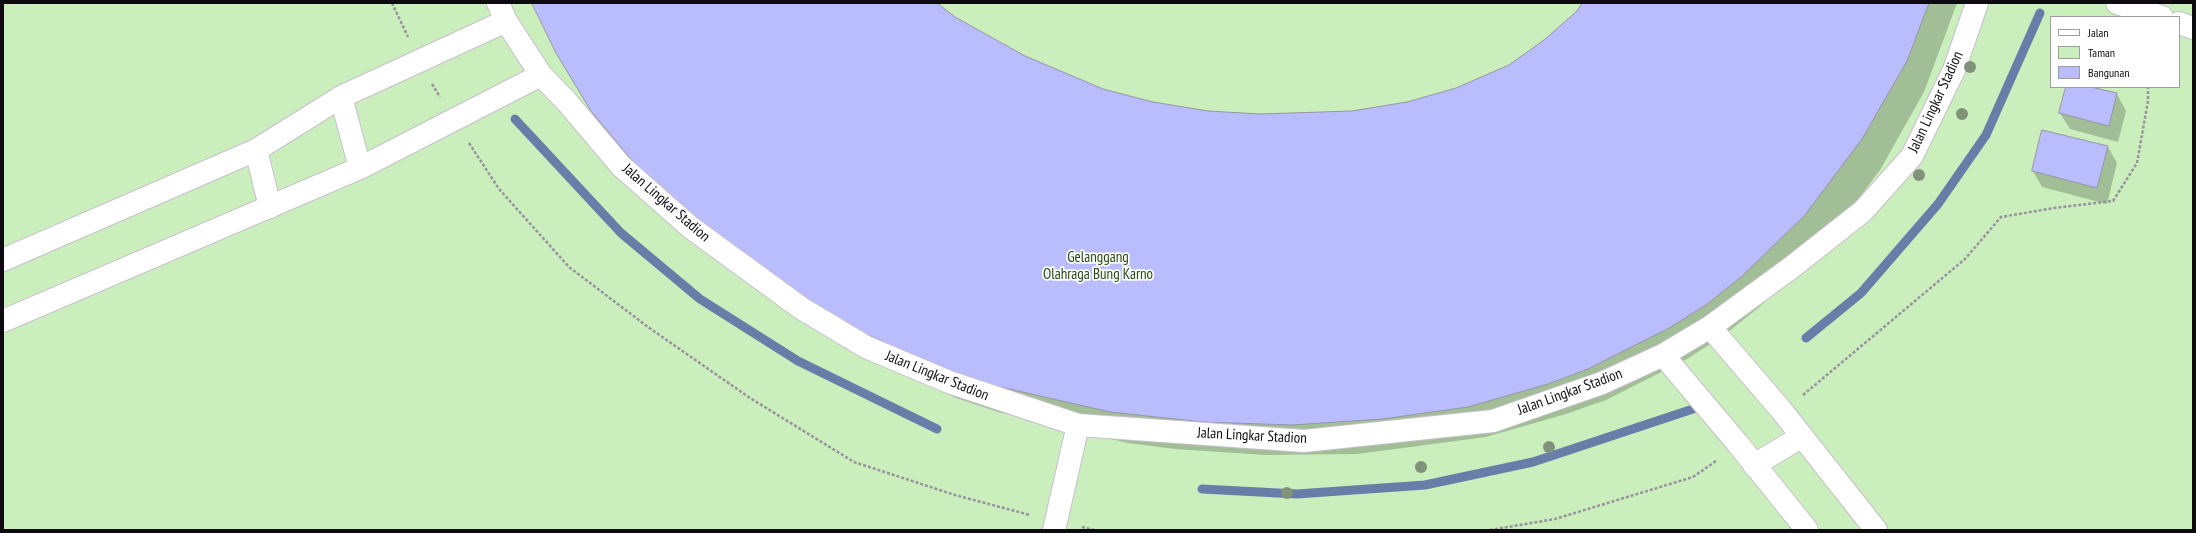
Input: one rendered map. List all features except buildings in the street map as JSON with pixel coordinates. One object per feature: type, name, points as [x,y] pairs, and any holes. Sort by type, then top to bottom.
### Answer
[{"type":"street","name":"Jalan Lingkar Stadion","points":[[502,12],[541,75],[567,102],[621,166],[690,227],[802,308],[866,347],[987,396],[1078,425],[1304,441],[1493,421],[1602,383],[1663,355],[1710,327],[1792,267],[1863,211],[1912,156],[1954,70],[1977,3]]},
{"type":"street","points":[[2128,4],[2159,16]]},
{"type":"street","points":[[3,260],[256,150],[341,97],[419,61],[502,12]]},
{"type":"street","points":[[2180,23],[2193,28]]},
{"type":"street","points":[[3,321],[360,168],[541,75]]},
{"type":"street","points":[[341,97],[360,168]]},
{"type":"street","points":[[256,150],[270,207]]},
{"type":"street","points":[[1710,327],[1782,411],[1801,437],[1876,530]]},
{"type":"street","points":[[1663,355],[1738,444],[1806,530]]},
{"type":"street","points":[[1055,526],[1078,425]]},
{"type":"street","points":[[1754,465],[1801,437]]},
{"type":"path","points":[[392,3],[419,61],[454,120],[499,189],[569,267],[648,327],[750,398],[854,462],[1055,526],[1094,530]]},
{"type":"path","points":[[1782,411],[1965,259],[2001,217],[2054,208],[2113,201],[2137,163],[2148,101],[2148,88]]},
{"type":"path","points":[[1490,530],[1555,520],[1693,477],[1738,444]]},
{"type":"green space","name":"Gelanggang Olahraga Bung Karno","points":[[3,3],[2193,3],[2193,530],[3,530]]},
{"type":"waterway","points":[[1806,338],[1861,293],[1938,204],[1986,135],[2040,13]]},
{"type":"waterway","points":[[515,119],[621,233],[700,299],[798,361],[937,429]]},
{"type":"waterway","points":[[1202,489],[1297,494],[1425,485],[1533,462],[1693,409]]}]
